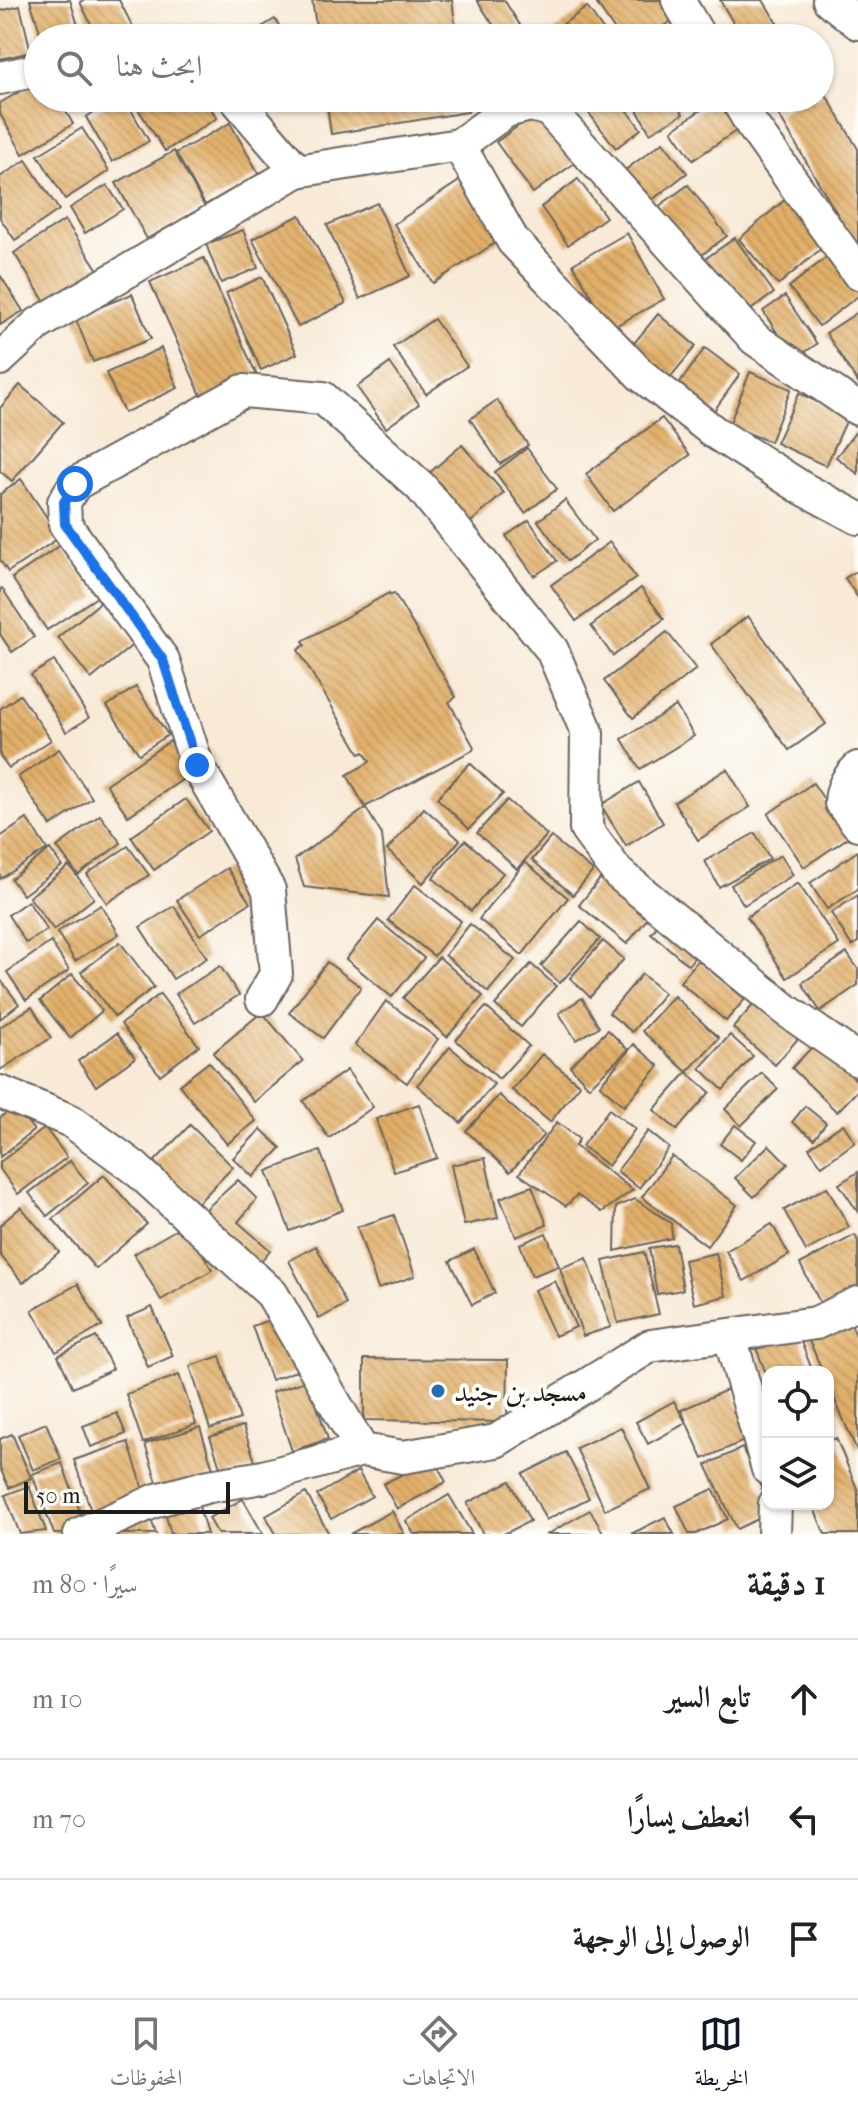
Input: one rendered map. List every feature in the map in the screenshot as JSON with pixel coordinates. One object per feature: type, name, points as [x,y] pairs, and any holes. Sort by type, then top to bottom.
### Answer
[{"type":"street","points":[[678,0],[692,24]]},
{"type":"street","points":[[829,0],[858,23]]},
{"type":"street","points":[[0,78],[24,73]]},
{"type":"street","points":[[247,112],[297,171]]},
{"type":"street","points":[[0,359],[38,324],[297,171],[459,145],[505,112]]},
{"type":"street","points":[[551,112],[755,339],[858,409]]},
{"type":"street","points":[[744,112],[858,273]]},
{"type":"street","points":[[459,145],[513,241],[641,375],[714,432],[802,488],[858,518]]},
{"type":"street","points":[[262,999],[276,974],[269,890],[197,765],[163,660],[65,524],[64,502],[75,484],[243,391],[323,398],[421,487],[552,650],[587,732],[586,829],[618,873],[786,1010],[858,1060]]},
{"type":"street","points":[[858,768],[842,789],[841,803],[858,824]]},
{"type":"street","points":[[0,1092],[71,1121],[134,1167],[272,1294],[362,1450]]},
{"type":"street","points":[[80,1534],[157,1500],[209,1486],[263,1477],[362,1450],[403,1457],[496,1441],[650,1346],[816,1323],[858,1303]]},
{"type":"street","points":[[730,1337],[762,1448]]},
{"type":"street","points":[[774,1534],[775,1510]]},
{"type":"building","points":[[30,0],[70,0],[78,24],[38,24]]},
{"type":"building","points":[[119,0],[131,24],[91,24],[80,2]]},
{"type":"building","points":[[312,0],[452,0],[455,24],[316,24]]},
{"type":"building","points":[[477,0],[504,0],[519,24],[493,24]]},
{"type":"building","points":[[604,0],[666,0],[677,17],[667,24],[611,24],[597,4]]},
{"type":"building","points":[[720,0],[763,0],[778,24],[734,24]]},
{"type":"building","points":[[20,6],[24,24],[24,54],[0,59],[0,11]]},
{"type":"building","points":[[587,7],[599,24],[563,24]]},
{"type":"building","points":[[24,89],[24,112],[66,112],[73,124],[23,154],[0,114],[0,103]]},
{"type":"building","points":[[834,108],[858,149],[858,249],[778,114],[834,112]]},
{"type":"building","points":[[94,112],[132,112],[149,141],[112,162],[86,117]]},
{"type":"building","points":[[140,112],[213,112],[217,118],[165,151]]},
{"type":"building","points":[[328,112],[468,112],[331,134]]},
{"type":"building","points":[[540,112],[576,162],[533,193],[496,142]]},
{"type":"building","points":[[588,112],[628,112],[641,129],[616,148]]},
{"type":"building","points":[[638,112],[682,112],[683,114],[650,133]]},
{"type":"building","points":[[698,112],[733,112],[743,126],[693,160],[672,130]]},
{"type":"building","points":[[230,123],[259,174],[205,205],[176,153]]},
{"type":"building","points":[[82,128],[109,171],[65,199],[38,155]]},
{"type":"building","points":[[663,142],[687,173],[648,203],[624,171]]},
{"type":"building","points":[[174,151],[205,207],[147,239],[116,183]]},
{"type":"building","points":[[26,160],[59,210],[15,240],[0,218],[0,177]]},
{"type":"building","points":[[464,178],[503,238],[433,283],[394,224]]},
{"type":"building","points":[[578,179],[606,217],[568,245],[541,207]]},
{"type":"building","points":[[107,185],[123,209],[85,233],[70,208]]},
{"type":"building","points":[[688,185],[727,236],[696,259],[658,207]]},
{"type":"building","points":[[788,197],[828,243],[778,285],[739,239]]},
{"type":"building","points":[[377,203],[410,276],[360,299],[327,225]]},
{"type":"building","points":[[300,215],[346,303],[298,327],[252,239]]},
{"type":"building","points":[[65,220],[102,276],[50,310],[14,253]]},
{"type":"building","points":[[243,230],[258,268],[221,283],[206,244]]},
{"type":"building","points":[[627,233],[664,299],[610,329],[573,264]]},
{"type":"building","points":[[735,238],[774,293],[741,317],[702,261]]},
{"type":"building","points":[[833,252],[858,284],[858,296],[819,326],[789,287]]},
{"type":"building","points":[[204,258],[258,378],[204,402],[150,282]]},
{"type":"building","points":[[0,275],[23,311],[0,325]]},
{"type":"building","points":[[262,277],[297,354],[261,370],[226,293]]},
{"type":"building","points":[[132,294],[151,339],[93,362],[75,317]]},
{"type":"building","points":[[785,296],[817,344],[794,359],[763,311]]},
{"type":"building","points":[[858,312],[858,383],[826,333]]},
{"type":"building","points":[[658,314],[696,346],[668,380],[630,348]]},
{"type":"building","points":[[434,319],[467,366],[426,394],[393,347]]},
{"type":"building","points":[[161,348],[178,388],[124,413],[106,373]]},
{"type":"building","points":[[705,348],[740,374],[711,415],[675,390]]},
{"type":"building","points":[[390,363],[419,404],[386,428],[357,387]]},
{"type":"building","points":[[750,372],[791,389],[770,442],[729,425]]},
{"type":"building","points":[[20,385],[63,422],[12,481],[0,471],[0,408]]},
{"type":"building","points":[[799,393],[848,417],[826,466],[776,443]]},
{"type":"building","points":[[497,400],[528,445],[500,464],[470,419]]},
{"type":"building","points":[[662,418],[690,455],[613,511],[586,474]]},
{"type":"building","points":[[858,429],[858,474],[836,457]]},
{"type":"building","points":[[462,445],[504,493],[464,528],[422,479]]},
{"type":"building","points":[[527,448],[557,489],[525,513],[495,472]]},
{"type":"building","points":[[21,479],[60,537],[8,572],[0,560],[0,494]]},
{"type":"building","points":[[565,500],[595,540],[568,561],[538,521]]},
{"type":"building","points":[[529,520],[557,561],[534,576],[506,536]]},
{"type":"building","points":[[610,542],[636,578],[576,621],[551,585]]},
{"type":"building","points":[[61,545],[97,597],[47,630],[12,578]]},
{"type":"building","points":[[858,570],[858,598],[845,578]]},
{"type":"building","points":[[2,588],[34,637],[12,652],[0,634]]},
{"type":"building","points":[[641,588],[664,619],[613,656],[591,626]]},
{"type":"building","points":[[394,593],[456,697],[449,702],[474,747],[365,807],[347,775],[370,762],[364,752],[360,754],[298,650],[305,645],[303,641]]},
{"type":"building","points":[[101,602],[135,643],[91,679],[58,637]]},
{"type":"building","points":[[748,616],[826,724],[789,750],[711,644]]},
{"type":"building","points":[[667,632],[696,669],[633,718],[604,681]]},
{"type":"building","points":[[54,661],[89,718],[66,732],[31,675]]},
{"type":"building","points":[[136,687],[168,735],[139,754],[107,706]]},
{"type":"building","points":[[20,695],[51,740],[9,768],[0,756],[0,709]]},
{"type":"building","points":[[676,706],[694,736],[640,769],[622,739]]},
{"type":"building","points":[[170,741],[191,774],[128,816],[106,784]]},
{"type":"building","points":[[59,749],[92,798],[51,826],[18,777]]},
{"type":"building","points":[[470,763],[503,794],[469,829],[437,798]]},
{"type":"building","points":[[727,769],[750,807],[698,840],[674,802]]},
{"type":"building","points":[[639,782],[663,823],[626,846],[601,805]]},
{"type":"building","points":[[813,783],[849,837],[804,867],[768,814]]},
{"type":"building","points":[[186,799],[209,831],[154,870],[131,837]]},
{"type":"building","points":[[507,800],[547,835],[517,869],[477,833]]},
{"type":"building","points":[[366,808],[382,835],[389,897],[304,887],[295,859]]},
{"type":"building","points":[[424,808],[460,840],[423,883],[387,850]]},
{"type":"building","points":[[100,815],[121,843],[78,875],[57,847]]},
{"type":"building","points":[[27,819],[47,849],[0,879],[0,837]]},
{"type":"building","points":[[755,833],[770,859],[719,887],[705,861]]},
{"type":"building","points":[[551,837],[593,871],[573,895],[532,860]]},
{"type":"building","points":[[465,840],[503,873],[471,911],[433,878]]},
{"type":"building","points":[[128,846],[149,875],[107,903],[87,874]]},
{"type":"building","points":[[50,849],[62,866],[23,895],[11,879]]},
{"type":"building","points":[[858,851],[858,889],[827,909],[810,883]]},
{"type":"building","points":[[781,855],[793,875],[744,905],[731,885]]},
{"type":"building","points":[[525,862],[568,898],[522,955],[479,919]]},
{"type":"building","points":[[69,866],[94,898],[54,930],[29,897]]},
{"type":"building","points":[[227,868],[250,903],[200,935],[177,900]]},
{"type":"building","points":[[604,874],[652,913],[627,944],[579,905]]},
{"type":"building","points":[[798,883],[839,944],[787,978],[747,917]]},
{"type":"building","points":[[415,885],[461,921],[434,956],[388,920]]},
{"type":"building","points":[[858,895],[858,942],[852,946],[831,913]]},
{"type":"building","points":[[28,901],[47,930],[26,943],[8,915]]},
{"type":"building","points":[[101,905],[119,934],[75,961],[57,932]]},
{"type":"building","points":[[174,906],[207,958],[173,979],[140,927]]},
{"type":"building","points":[[664,919],[700,950],[688,965],[651,933]]},
{"type":"building","points":[[378,920],[424,958],[392,997],[346,959]]},
{"type":"building","points":[[581,921],[600,939],[560,983],[541,966]]},
{"type":"building","points":[[470,924],[515,960],[488,992],[445,955]]},
{"type":"building","points":[[603,941],[624,959],[590,997],[570,978]]},
{"type":"building","points":[[51,942],[69,970],[26,1000],[7,972]]},
{"type":"building","points":[[120,942],[154,987],[115,1017],[81,972]]},
{"type":"building","points":[[847,953],[858,969],[858,985],[820,1011],[802,983]]},
{"type":"building","points":[[439,957],[483,996],[447,1037],[403,998]]},
{"type":"building","points":[[698,960],[745,999],[726,1021],[680,982]]},
{"type":"building","points":[[327,962],[361,987],[323,1038],[289,1013]]},
{"type":"building","points":[[531,964],[556,986],[521,1027],[495,1005]]},
{"type":"building","points":[[220,966],[239,995],[195,1023],[176,994]]},
{"type":"building","points":[[72,974],[102,1011],[70,1038],[40,1001]]},
{"type":"building","points":[[642,974],[664,993],[632,1032],[609,1013]]},
{"type":"building","points":[[0,979],[19,1004],[0,1019]]},
{"type":"building","points":[[160,994],[199,1046],[160,1075],[121,1024]]},
{"type":"building","points":[[674,996],[719,1038],[687,1072],[642,1031]]},
{"type":"building","points":[[760,997],[802,1034],[775,1065],[733,1028]]},
{"type":"building","points":[[582,998],[599,1027],[576,1040],[559,1013]]},
{"type":"building","points":[[386,1001],[438,1039],[407,1083],[355,1045]]},
{"type":"building","points":[[32,1007],[51,1038],[0,1070],[0,1027]]},
{"type":"building","points":[[486,1007],[529,1046],[499,1079],[456,1040]]},
{"type":"building","points":[[262,1012],[303,1061],[254,1102],[213,1053]]},
{"type":"building","points":[[608,1030],[628,1050],[589,1087],[570,1066]]},
{"type":"building","points":[[117,1033],[135,1058],[96,1086],[78,1061]]},
{"type":"building","points":[[730,1035],[753,1056],[723,1090],[700,1068]]},
{"type":"building","points":[[817,1042],[858,1082],[858,1090],[837,1112],[792,1068]]},
{"type":"building","points":[[634,1044],[659,1066],[624,1106],[600,1085]]},
{"type":"building","points":[[450,1047],[494,1084],[461,1123],[417,1085]]},
{"type":"building","points":[[542,1054],[580,1085],[550,1122],[512,1090]]},
{"type":"building","points":[[209,1062],[256,1121],[227,1144],[179,1085]]},
{"type":"building","points":[[347,1070],[373,1107],[329,1138],[303,1101]]},
{"type":"building","points":[[687,1072],[710,1092],[677,1130],[654,1110]]},
{"type":"building","points":[[762,1073],[778,1089],[741,1126],[725,1109]]},
{"type":"building","points":[[499,1095],[544,1135],[510,1172],[466,1131]]},
{"type":"building","points":[[419,1104],[437,1158],[394,1172],[376,1119]]},
{"type":"building","points":[[14,1106],[34,1130],[0,1157],[0,1118]]},
{"type":"building","points":[[805,1106],[826,1123],[814,1139],[792,1122]]},
{"type":"building","points":[[609,1109],[635,1129],[608,1166],[582,1146]]},
{"type":"building","points":[[557,1122],[579,1139],[575,1146],[633,1190],[602,1212],[577,1195],[566,1206],[519,1174]]},
{"type":"building","points":[[843,1124],[855,1142],[822,1166],[809,1148]]},
{"type":"building","points":[[190,1125],[233,1167],[197,1204],[154,1162]]},
{"type":"building","points":[[735,1125],[756,1141],[741,1160],[720,1144]]},
{"type":"building","points":[[45,1128],[67,1157],[18,1194],[0,1169],[0,1162]]},
{"type":"building","points":[[261,1129],[281,1148],[253,1177],[233,1158]]},
{"type":"building","points":[[648,1131],[669,1148],[639,1188],[617,1171]]},
{"type":"building","points":[[769,1145],[788,1164],[754,1197],[735,1178]]},
{"type":"building","points":[[320,1151],[343,1210],[290,1231],[267,1171]]},
{"type":"building","points":[[672,1156],[737,1205],[707,1246],[642,1197]]},
{"type":"building","points":[[485,1158],[498,1218],[464,1225],[451,1165]]},
{"type":"building","points":[[70,1161],[88,1183],[47,1216],[29,1193]]},
{"type":"building","points":[[858,1172],[858,1212],[839,1184]]},
{"type":"building","points":[[104,1175],[147,1224],[96,1269],[53,1219]]},
{"type":"building","points":[[238,1180],[257,1199],[238,1222],[270,1250],[254,1270],[205,1222],[207,1208]]},
{"type":"building","points":[[532,1186],[547,1225],[516,1237],[500,1198]]},
{"type":"building","points":[[827,1187],[849,1227],[806,1251],[784,1210]]},
{"type":"building","points":[[635,1199],[671,1223],[672,1238],[615,1251],[616,1207]]},
{"type":"building","points":[[21,1207],[59,1252],[23,1283],[0,1255],[0,1225]]},
{"type":"building","points":[[394,1215],[415,1276],[378,1289],[357,1227]]},
{"type":"building","points":[[186,1224],[212,1270],[161,1300],[134,1254]]},
{"type":"building","points":[[772,1224],[789,1255],[744,1281],[726,1251]]},
{"type":"building","points":[[546,1233],[559,1266],[532,1276],[520,1244]]},
{"type":"building","points":[[855,1235],[858,1241],[858,1292],[824,1310],[800,1264]]},
{"type":"building","points":[[675,1244],[683,1290],[657,1294],[649,1248]]},
{"type":"building","points":[[316,1246],[346,1304],[319,1319],[289,1261]]},
{"type":"building","points":[[474,1249],[495,1293],[472,1305],[450,1261]]},
{"type":"building","points":[[644,1252],[659,1314],[618,1323],[603,1261]]},
{"type":"building","points":[[716,1253],[726,1296],[694,1304],[684,1260]]},
{"type":"building","points":[[587,1258],[611,1327],[583,1336],[560,1268]]},
{"type":"building","points":[[555,1281],[576,1327],[555,1336],[534,1290]]},
{"type":"building","points":[[78,1284],[102,1326],[56,1352],[32,1310]]},
{"type":"building","points":[[152,1307],[173,1356],[148,1367],[127,1318]]},
{"type":"building","points":[[283,1315],[302,1369],[271,1380],[252,1326]]},
{"type":"building","points":[[848,1317],[858,1340],[858,1453],[834,1398],[834,1366],[820,1366],[806,1334]]},
{"type":"building","points":[[795,1327],[811,1366],[763,1366],[754,1343]]},
{"type":"building","points":[[96,1337],[113,1369],[73,1388],[58,1356]]},
{"type":"building","points":[[220,1356],[240,1419],[210,1429],[190,1366]]},
{"type":"building","points":[[364,1359],[508,1360],[507,1422],[364,1420]]},
{"type":"building","points":[[179,1375],[196,1424],[143,1443],[126,1394]]},
{"type":"building","points":[[308,1380],[328,1439],[292,1451],[272,1392]]},
{"type":"building","points":[[731,1388],[753,1437],[703,1459],[681,1410]]},
{"type":"building","points":[[674,1401],[686,1423],[648,1444],[636,1422]]},
{"type":"building","points":[[117,1413],[126,1434],[91,1447],[83,1426]]},
{"type":"building","points":[[46,1423],[61,1459],[33,1470],[18,1435]]},
{"type":"building","points":[[243,1426],[257,1467],[224,1478],[210,1437]]},
{"type":"building","points":[[200,1427],[215,1475],[160,1492],[145,1444]]},
{"type":"building","points":[[621,1427],[650,1489],[605,1510],[576,1448]]},
{"type":"building","points":[[12,1434],[31,1478],[9,1488],[0,1468],[0,1439]]},
{"type":"building","points":[[834,1439],[858,1491],[858,1534],[825,1534],[815,1510],[834,1510]]},
{"type":"building","points":[[128,1442],[147,1499],[93,1517],[74,1460]]},
{"type":"building","points":[[742,1448],[762,1489],[762,1510],[773,1512],[737,1529],[706,1465]]},
{"type":"building","points":[[566,1452],[589,1498],[546,1520],[523,1474]]},
{"type":"building","points":[[434,1458],[446,1482],[397,1509],[383,1484]]},
{"type":"building","points":[[62,1463],[85,1526],[54,1534],[32,1474]]},
{"type":"building","points":[[358,1471],[372,1496],[331,1519],[317,1495]]},
{"type":"building","points":[[510,1481],[530,1521],[504,1534],[483,1534],[467,1503]]},
{"type":"building","points":[[29,1486],[46,1531],[20,1534],[5,1495]]},
{"type":"building","points":[[713,1489],[728,1519],[696,1534],[689,1534],[676,1506]]},
{"type":"building","points":[[195,1493],[207,1534],[171,1534],[162,1502]]},
{"type":"building","points":[[306,1493],[329,1534],[276,1534],[266,1516]]},
{"type":"building","points":[[449,1495],[472,1534],[414,1534],[406,1521]]},
{"type":"building","points":[[243,1499],[263,1534],[218,1534],[209,1518]]},
{"type":"building","points":[[590,1510],[604,1534],[548,1534]]},
{"type":"building","points":[[392,1511],[404,1534],[350,1534]]},
{"type":"building","points":[[149,1513],[156,1534],[93,1534]]},
{"type":"building","points":[[665,1517],[674,1534],[631,1534]]},
{"type":"place","name":"مسجد بن جنيد","points":[[438,1391]]},
{"type":"route","points":[[75,484],[64,502],[65,524],[163,660],[197,765]]}]
